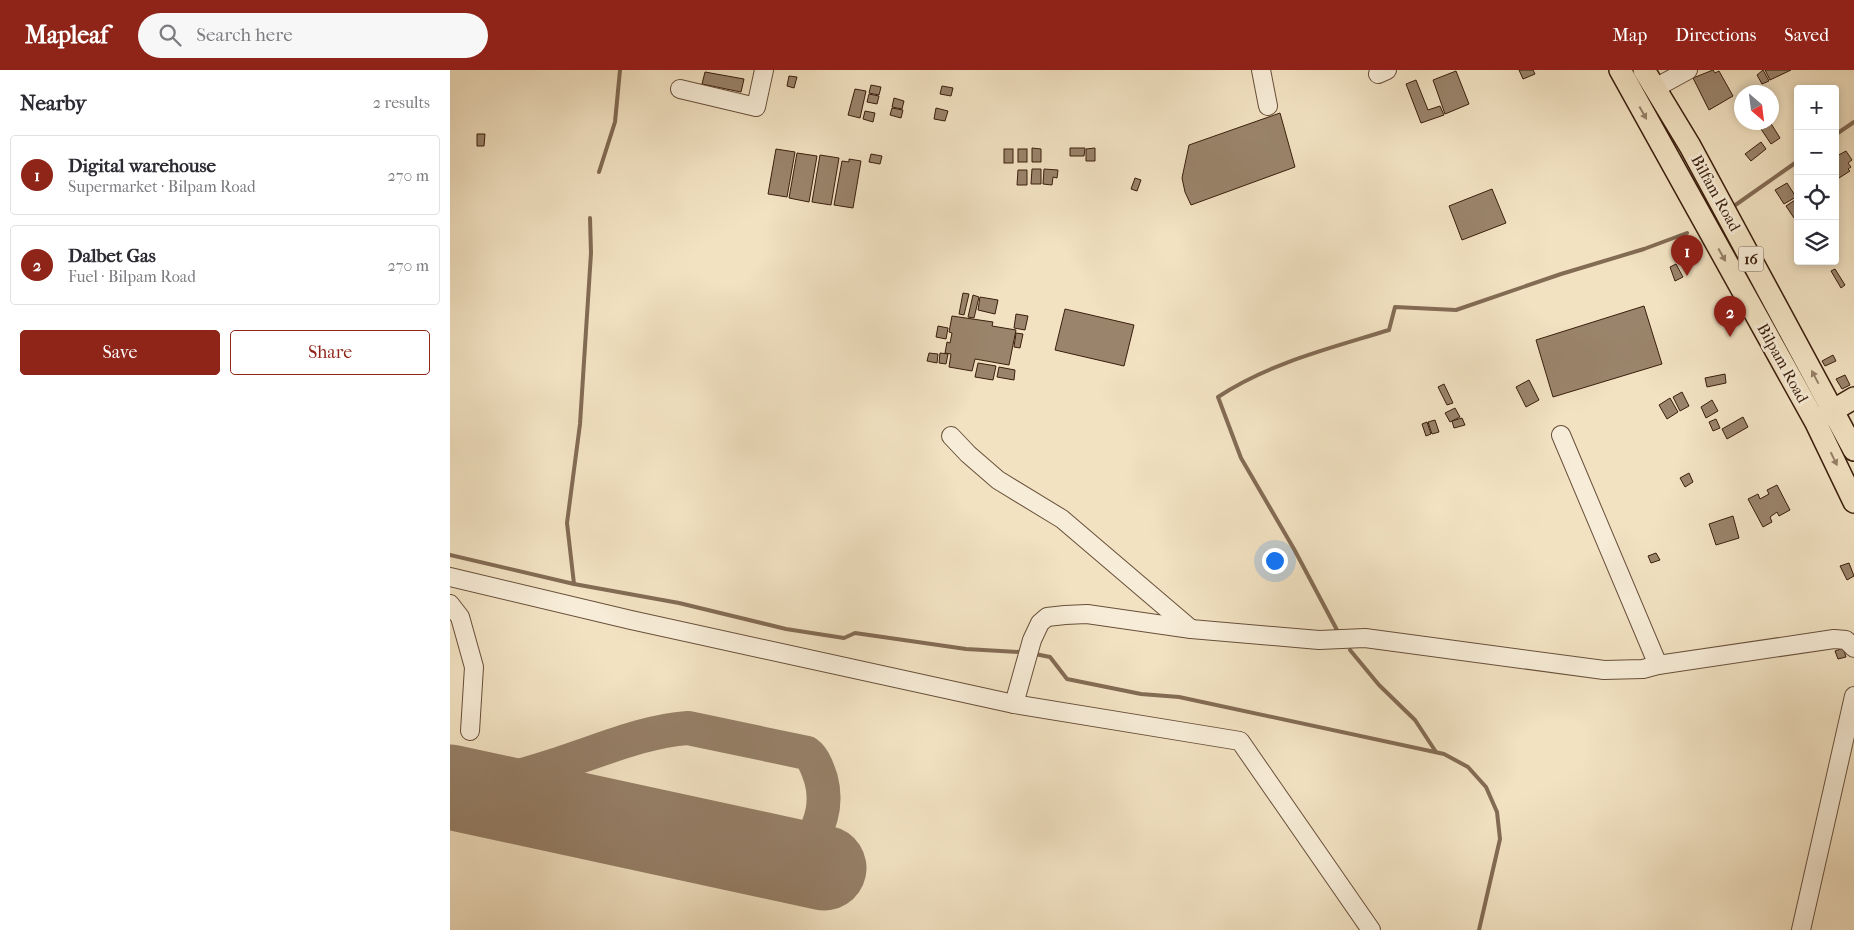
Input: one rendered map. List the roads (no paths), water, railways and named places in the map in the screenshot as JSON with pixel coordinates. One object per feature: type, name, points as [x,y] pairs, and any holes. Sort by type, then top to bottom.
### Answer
[{"type":"main road","name":"Bilpam Road","points":[[1620,70],[1816,423],[1854,502]]},
{"type":"main road","name":"Bilfam Road","points":[[1644,70],[1690,146],[1854,450]]},
{"type":"main road","points":[[1816,423],[1854,398]]},
{"type":"street","points":[[680,89],[756,107],[764,70]]},
{"type":"street","points":[[1261,70],[1268,106]]},
{"type":"street","points":[[1655,88],[1688,70]]},
{"type":"street","points":[[1561,434],[1658,665]]},
{"type":"street","points":[[951,436],[968,454],[998,480],[1062,519],[1191,630]]},
{"type":"street","points":[[450,577],[631,620],[1014,704],[1240,742],[1371,930]]},
{"type":"street","points":[[450,604],[460,617],[474,666],[470,731]]},
{"type":"street","points":[[1014,704],[1032,640],[1040,623],[1047,617],[1087,614],[1191,630],[1319,640],[1365,638],[1604,670],[1643,669],[1658,665],[1834,639],[1846,640],[1854,648]]},
{"type":"street","points":[[1801,930],[1854,696]]},
{"type":"waterway","points":[[599,172],[615,122],[620,70]]},
{"type":"waterway","points":[[1839,132],[1854,122]]},
{"type":"waterway","points":[[1734,206],[1794,164]]},
{"type":"waterway","points":[[574,584],[567,523],[580,424],[591,253],[590,218]]},
{"type":"waterway","points":[[1337,630],[1294,549],[1241,458],[1218,397],[1238,385],[1279,366],[1323,350],[1389,330],[1395,307],[1456,310],[1561,274],[1644,249],[1687,233]]},
{"type":"waterway","points":[[450,555],[574,584],[679,603],[786,629],[844,638],[855,633],[966,649],[1020,652]]},
{"type":"waterway","points":[[1350,650],[1379,685],[1415,720],[1436,752]]},
{"type":"waterway","points":[[1035,654],[1050,657],[1067,679],[1141,694],[1179,697],[1444,754],[1468,767],[1486,787],[1497,812],[1500,839],[1479,930]]},
{"type":"place","name":"Digital warehouse","points":[[1687,276]]},
{"type":"place","name":"Dalbet Gas","points":[[1730,337]]}]
